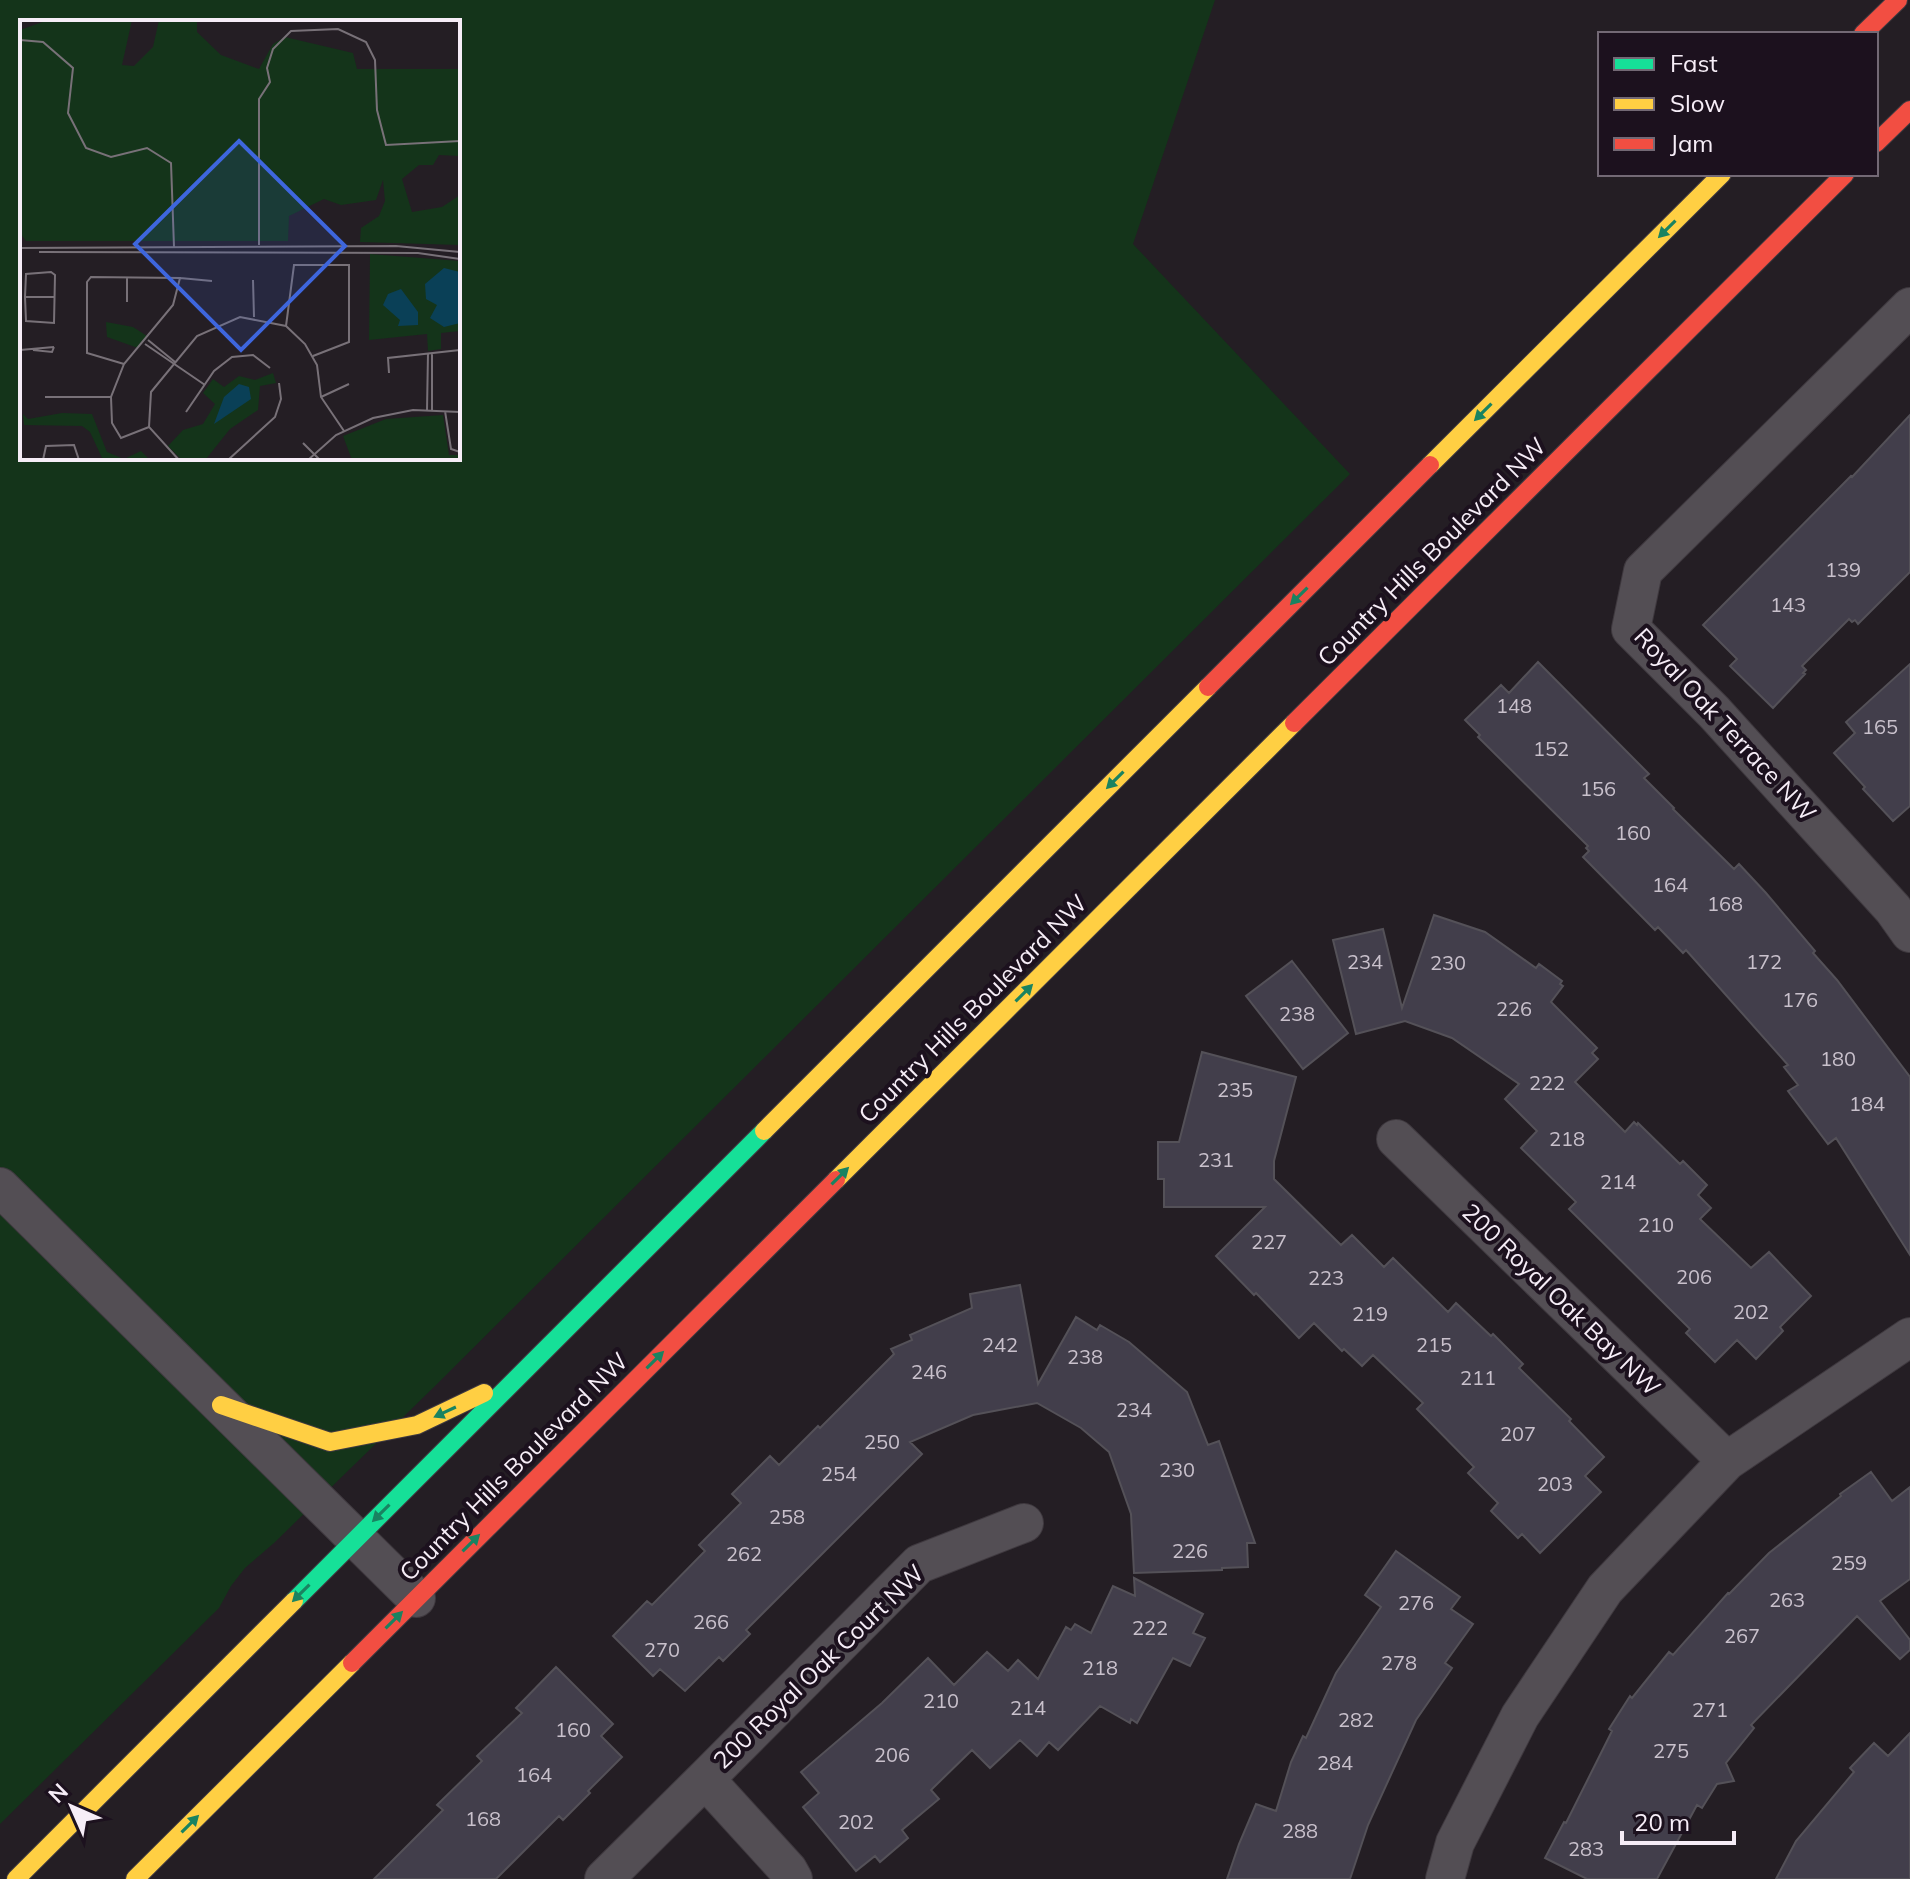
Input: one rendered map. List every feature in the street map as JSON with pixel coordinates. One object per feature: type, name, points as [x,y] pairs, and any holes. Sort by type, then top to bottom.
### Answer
[{"type":"main road","points":[[1865,32],[1898,0]]},
{"type":"main road","points":[[1878,141],[1910,110]]},
{"type":"main road","points":[[16,1879],[1720,176]]},
{"type":"main road","name":"Country Hills Boulevard NW","points":[[135,1879],[1843,176]]},
{"type":"main road","points":[[221,1405],[330,1442],[417,1425],[515,1379]]},
{"type":"street","name":"Royal Oak Terrace NW","points":[[1910,307],[1643,571],[1631,629],[1714,712],[1893,909],[1910,933]]},
{"type":"street","name":"200 Royal Oak Bay NW","points":[[1396,1139],[1727,1461]]},
{"type":"street","points":[[0,1187],[416,1598]]},
{"type":"street","points":[[1445,1879],[1455,1843],[1520,1716],[1605,1589],[1727,1461],[1910,1337]]},
{"type":"street","name":"200 Royal Oak Court NW","points":[[604,1879],[919,1564],[1024,1523]]},
{"type":"street","points":[[705,1779],[793,1879]]},
{"type":"green space","points":[[0,0],[1215,0],[1133,244],[1350,474],[434,1387],[245,1568],[219,1608],[0,1824]]},
{"type":"building","points":[[1910,415],[1910,572],[1858,624],[1849,619],[1802,666],[1805,674],[1773,708],[1730,666],[1737,659],[1703,625]]},
{"type":"building","points":[[1538,662],[1649,774],[1644,778],[1673,809],[1734,869],[1739,864],[1766,893],[1815,951],[1813,953],[1910,1077],[1910,1255],[1836,1138],[1828,1144],[1788,1091],[1798,1085],[1784,1067],[1788,1065],[1686,950],[1683,953],[1658,927],[1655,930],[1583,857],[1589,851],[1588,846],[1478,737],[1480,735],[1465,720],[1501,685],[1509,693]]},
{"type":"building","points":[[1910,664],[1910,806],[1893,821],[1834,753],[1855,733],[1846,722]]},
{"type":"building","points":[[1434,915],[1485,932],[1536,968],[1539,964],[1562,981],[1560,984],[1563,986],[1551,1002],[1597,1048],[1592,1053],[1598,1059],[1575,1082],[1625,1132],[1634,1122],[1638,1123],[1680,1164],[1683,1161],[1707,1185],[1698,1195],[1711,1208],[1700,1219],[1751,1268],[1769,1252],[1811,1296],[1780,1327],[1783,1331],[1756,1359],[1737,1340],[1715,1362],[1686,1333],[1690,1329],[1569,1209],[1576,1202],[1521,1148],[1537,1131],[1505,1099],[1519,1084],[1452,1038],[1405,1021],[1356,1034],[1333,940],[1383,929],[1402,1008]]},
{"type":"building","points":[[1292,961],[1348,1033],[1303,1069],[1246,996]]},
{"type":"building","points":[[1202,1052],[1296,1077],[1274,1161],[1274,1179],[1341,1245],[1352,1235],[1384,1267],[1393,1258],[1448,1312],[1456,1303],[1491,1336],[1493,1334],[1523,1364],[1519,1368],[1604,1457],[1585,1476],[1601,1492],[1540,1553],[1522,1534],[1518,1538],[1491,1511],[1498,1503],[1468,1473],[1474,1467],[1417,1409],[1423,1403],[1373,1355],[1362,1366],[1314,1323],[1299,1338],[1216,1256],[1265,1207],[1164,1207],[1164,1179],[1158,1179],[1158,1142],[1179,1142]]},
{"type":"building","points":[[1020,1285],[1038,1384],[1076,1317],[1097,1330],[1100,1325],[1129,1342],[1187,1392],[1208,1445],[1219,1441],[1255,1543],[1247,1543],[1248,1567],[1134,1573],[1131,1514],[1109,1452],[1081,1428],[1037,1403],[973,1415],[910,1442],[922,1454],[746,1630],[750,1634],[723,1661],[719,1657],[685,1691],[660,1669],[653,1676],[613,1636],[647,1601],[652,1605],[705,1551],[699,1545],[741,1503],[732,1494],[770,1456],[779,1465],[818,1426],[820,1428],[894,1354],[891,1349],[912,1340],[910,1335],[972,1308],[970,1294]]},
{"type":"building","points":[[1871,1472],[1892,1501],[1910,1487],[1910,1579],[1880,1601],[1910,1640],[1910,1650],[1900,1659],[1857,1616],[1751,1725],[1754,1728],[1726,1763],[1734,1781],[1717,1784],[1702,1808],[1697,1805],[1657,1879],[1587,1879],[1545,1858],[1612,1731],[1609,1729],[1630,1696],[1632,1698],[1669,1652],[1673,1655],[1728,1593],[1769,1553]]},
{"type":"building","points":[[1396,1551],[1460,1597],[1451,1609],[1473,1624],[1445,1663],[1452,1668],[1416,1720],[1368,1825],[1350,1879],[1227,1879],[1256,1804],[1276,1811],[1291,1762],[1303,1736],[1306,1738],[1336,1673],[1381,1607],[1365,1595]]},
{"type":"building","points":[[1134,1578],[1203,1614],[1193,1633],[1205,1638],[1190,1666],[1173,1658],[1137,1723],[1131,1719],[1130,1723],[1100,1706],[1058,1750],[1049,1742],[1037,1756],[1020,1740],[990,1768],[972,1750],[931,1790],[939,1799],[902,1830],[908,1838],[880,1862],[875,1856],[856,1871],[803,1807],[819,1793],[801,1772],[882,1703],[928,1658],[954,1685],[987,1652],[1008,1671],[1018,1660],[1038,1679],[1066,1627],[1071,1630],[1075,1624],[1091,1633],[1113,1586],[1135,1596]]},
{"type":"building","points":[[556,1667],[613,1724],[601,1736],[622,1757],[563,1820],[559,1816],[496,1879],[374,1879],[443,1810],[437,1805],[482,1761],[477,1756],[522,1713],[516,1708]]},
{"type":"building","points":[[1910,1733],[1910,1879],[1776,1879],[1796,1841],[1854,1772],[1850,1768],[1874,1743],[1888,1756]]},
{"type":"traffic: fast","points":[[294,1601],[764,1131]]},
{"type":"traffic: slow","points":[[1430,465],[1720,176]]},
{"type":"traffic: slow","points":[[764,1131],[1208,687]]},
{"type":"traffic: slow","points":[[836,1180],[1294,723]]},
{"type":"traffic: slow","points":[[221,1405],[330,1442],[417,1425],[484,1393]]},
{"type":"traffic: slow","points":[[16,1879],[294,1601]]},
{"type":"traffic: slow","points":[[135,1879],[352,1663]]},
{"type":"traffic: jam","points":[[1865,32],[1898,0]]},
{"type":"traffic: jam","points":[[1878,141],[1910,110]]},
{"type":"traffic: jam","points":[[1294,723],[1843,176]]},
{"type":"traffic: jam","points":[[1208,687],[1430,465]]},
{"type":"traffic: jam","points":[[352,1663],[836,1180]]}]
